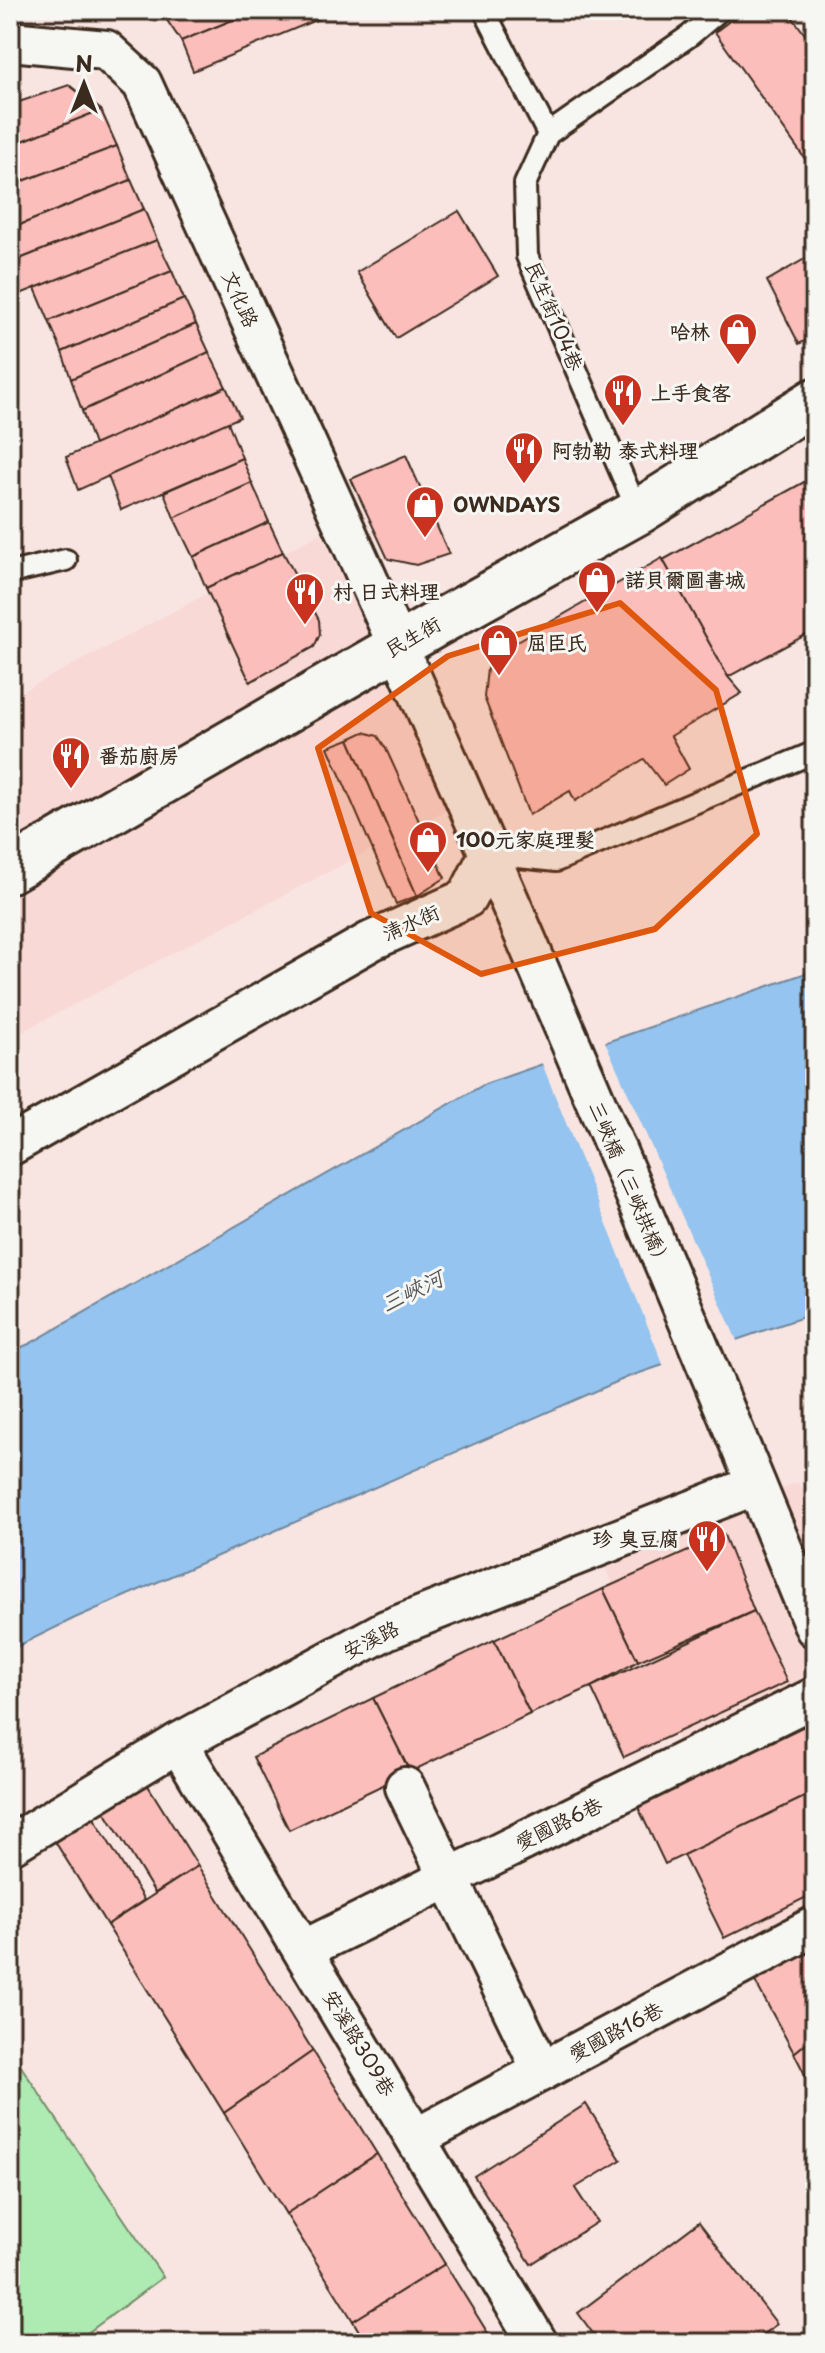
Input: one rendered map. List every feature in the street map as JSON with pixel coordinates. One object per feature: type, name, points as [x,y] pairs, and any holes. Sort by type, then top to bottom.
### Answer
[{"type":"street","name":"文化路","points":[[10,41],[106,50],[142,83],[496,870]]},
{"type":"street","name":"民生街","points":[[10,870],[638,512],[815,401]]},
{"type":"street","name":"清水街","points":[[10,1146],[371,941],[467,898],[496,870]]},
{"type":"street","name":"三峽橋（三峽拱橋）","points":[[496,870],[815,1628]]},
{"type":"street","name":"安溪路","points":[[10,1845],[178,1743],[386,1630],[756,1485]]},
{"type":"street","name":"愛國路6巷","points":[[303,1950],[815,1697]]},
{"type":"street","name":"安溪路309巷","points":[[178,1743],[538,2343]]},
{"type":"street","points":[[405,1787],[542,2071]]},
{"type":"street","name":"愛國路16巷","points":[[416,2138],[815,1926]]},
{"type":"lane","points":[[484,10],[548,134],[689,36],[720,10]]},
{"type":"lane","name":"民生街104巷","points":[[548,134],[525,184],[527,256],[638,512]]},
{"type":"lane","points":[[10,573],[66,560]]},
{"type":"lane","points":[[496,870],[556,861],[815,752]]},
{"type":"highlighted area","points":[[620,603],[716,690],[757,834],[655,929],[481,974],[371,913],[318,748],[448,656]]},
{"type":"shaded area","points":[[321,533],[451,808],[10,1038],[10,698]]},
{"type":"shaded area","points":[[798,1482],[815,1507],[815,2070],[603,1562]]},
{"type":"green space","points":[[16,2059],[163,2277],[74,2343],[10,2343],[10,2063]]},
{"type":"water","name":"三峽河","points":[[815,970],[815,1313],[628,1377],[75,1618],[10,1650],[10,1352],[485,1084]]},
{"type":"pier","points":[[604,1039],[738,1343],[665,1369],[541,1061]]},
{"type":"building","points":[[160,10],[257,10],[181,41]]},
{"type":"building","points":[[257,10],[326,10],[328,15],[193,71],[181,41]]},
{"type":"building","points":[[744,10],[787,10],[815,48],[815,173],[715,32]]},
{"type":"building","points":[[69,85],[101,110],[10,146],[10,105]]},
{"type":"building","points":[[101,110],[117,146],[10,186],[10,146]]},
{"type":"building","points":[[117,146],[131,180],[10,229],[10,186]]},
{"type":"building","points":[[131,180],[144,209],[10,263],[10,229]]},
{"type":"building","points":[[144,209],[157,240],[10,298],[10,263]]},
{"type":"building","points":[[459,211],[498,276],[396,338],[357,272]]},
{"type":"building","points":[[157,240],[172,271],[49,321],[35,288]]},
{"type":"building","points":[[815,253],[815,336],[799,344],[767,281]]},
{"type":"building","points":[[172,271],[184,299],[62,352],[49,321]]},
{"type":"building","points":[[184,299],[196,324],[71,379],[62,352]]},
{"type":"building","points":[[196,324],[209,352],[82,411],[71,379]]},
{"type":"building","points":[[209,352],[226,387],[94,445],[82,411]]},
{"type":"building","points":[[226,387],[240,417],[78,490],[66,457]]},
{"type":"building","points":[[228,422],[242,458],[121,510],[108,476]]},
{"type":"building","points":[[406,455],[449,554],[416,565],[388,559],[351,479]]},
{"type":"building","points":[[242,458],[252,483],[174,518],[164,492]]},
{"type":"building","points":[[815,476],[815,630],[728,677],[663,560]]},
{"type":"building","points":[[252,483],[269,522],[193,557],[174,518]]},
{"type":"building","points":[[269,522],[283,552],[206,588],[193,557]]},
{"type":"building","points":[[283,552],[319,620],[320,634],[314,647],[250,682],[206,588]]},
{"type":"building","points":[[662,558],[728,677],[742,693],[671,736],[689,769],[664,785],[644,759],[575,801],[570,791],[529,815],[484,697],[487,669],[502,650]]},
{"type":"building","points":[[364,732],[378,736],[386,749],[445,878],[417,896],[349,739]]},
{"type":"building","points":[[349,739],[417,896],[396,904],[328,747]]},
{"type":"building","points":[[724,1535],[754,1611],[638,1661],[603,1589]]},
{"type":"building","points":[[603,1589],[638,1661],[591,1687],[530,1714],[494,1640]]},
{"type":"building","points":[[754,1611],[787,1682],[624,1757],[591,1687]]},
{"type":"building","points":[[494,1640],[530,1714],[410,1772],[373,1698]]},
{"type":"building","points":[[373,1698],[410,1772],[289,1830],[253,1757]]},
{"type":"building","points":[[804,1726],[815,1749],[815,1792],[665,1864],[638,1807]]},
{"type":"building","points":[[142,1776],[198,1866],[155,1893],[99,1802]]},
{"type":"building","points":[[815,1792],[815,1893],[724,1938],[683,1855]]},
{"type":"building","points":[[89,1810],[144,1900],[107,1925],[51,1835]]},
{"type":"building","points":[[198,1866],[313,2051],[224,2113],[107,1925]]},
{"type":"building","points":[[815,1943],[815,2036],[794,2053],[752,1976]]},
{"type":"building","points":[[815,2036],[815,2094],[794,2053]]},
{"type":"building","points":[[313,2051],[377,2154],[286,2214],[224,2113]]},
{"type":"building","points":[[586,2104],[621,2160],[575,2188],[597,2222],[531,2264],[474,2176]]},
{"type":"building","points":[[377,2154],[445,2264],[353,2321],[286,2214]]},
{"type":"building","points":[[699,2222],[777,2324],[751,2343],[600,2343],[578,2313]]},
{"type":"building","points":[[445,2264],[494,2343],[366,2343],[353,2321]]},
{"type":"place","name":"哈林","points":[[738,366]]},
{"type":"place","name":"上手食客","points":[[623,427]]},
{"type":"place","name":"阿勃勒 泰式料理","points":[[524,485]]},
{"type":"place","name":"OWNDAYS","points":[[425,539]]},
{"type":"place","name":"諾貝爾圖書城","points":[[597,614]]},
{"type":"place","name":"村 日式料理","points":[[305,626]]},
{"type":"place","name":"屈臣氏","points":[[499,677]]},
{"type":"place","name":"番茄廚房","points":[[71,790]]},
{"type":"place","name":"100元家庭理髮","points":[[428,874]]},
{"type":"place","name":"珍 臭豆腐","points":[[707,1573]]}]
